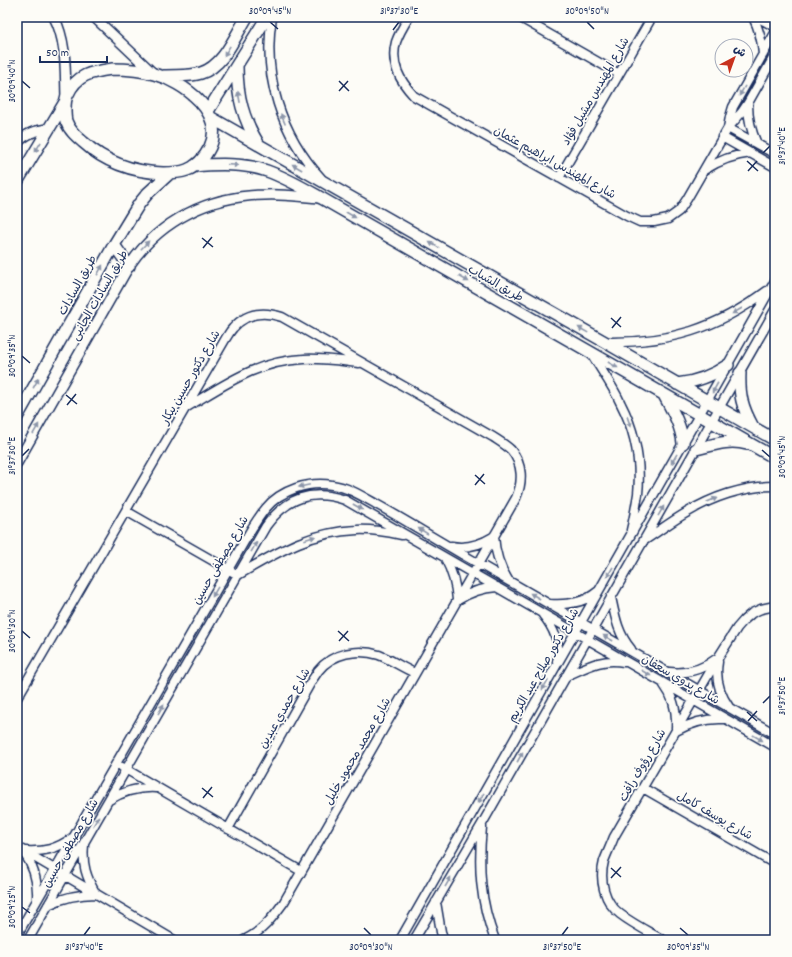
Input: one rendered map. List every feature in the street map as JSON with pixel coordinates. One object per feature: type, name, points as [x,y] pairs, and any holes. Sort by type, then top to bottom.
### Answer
[{"type":"main road","points":[[157,75],[202,73],[211,68],[219,62],[225,54],[247,17]]},
{"type":"main road","points":[[209,114],[267,17]]},
{"type":"main road","points":[[237,66],[238,93],[252,133],[259,145]]},
{"type":"main road","points":[[17,182],[49,129],[71,87],[78,79],[88,74],[112,69],[141,71],[157,75],[188,91],[201,102],[209,114],[213,126],[211,145],[201,161],[186,170],[170,173],[136,170],[110,161],[90,149],[77,138],[66,121],[66,99]]},
{"type":"main road","name":"طريق الشباب","points":[[209,114],[259,145],[775,440]]},
{"type":"main road","name":"طريق الشباب","points":[[194,166],[218,164],[234,165],[259,169],[282,177],[775,458]]},
{"type":"main road","name":"طريق السادات","points":[[17,417],[114,245],[139,204],[148,193],[170,173]]},
{"type":"main road","points":[[114,245],[129,266]]},
{"type":"main road","points":[[677,384],[688,383],[704,378],[728,365]]},
{"type":"main road","points":[[740,373],[739,387],[741,401],[753,428]]},
{"type":"main road","points":[[664,394],[682,434],[683,443]]},
{"type":"main road","points":[[696,449],[731,442],[742,442],[753,445]]},
{"type":"street","points":[[54,17],[62,41],[65,62],[66,99]]},
{"type":"street","points":[[94,17],[157,75]]},
{"type":"street","points":[[272,17],[269,51],[270,72],[274,93],[281,114],[290,134],[301,152],[314,170],[329,185]]},
{"type":"street","name":"شارع المهندس ابراهيم عثمان","points":[[409,17],[396,43],[395,55],[396,66],[400,78],[406,88],[414,96],[640,222],[654,222],[668,219],[679,210],[687,199],[728,128]]},
{"type":"street","points":[[520,17],[619,74]]},
{"type":"street","name":"شارع المهندس مشيل فؤاد","points":[[559,178],[652,17]]},
{"type":"street","points":[[753,17],[760,33],[763,54]]},
{"type":"street","points":[[757,17],[775,28]]},
{"type":"street","points":[[728,128],[733,107],[775,33]]},
{"type":"street","points":[[728,128],[748,103],[775,55]]},
{"type":"street","points":[[748,103],[750,124],[757,144]]},
{"type":"street","points":[[728,128],[775,154]]},
{"type":"street","points":[[17,143],[37,130],[49,129]]},
{"type":"street","points":[[722,137],[775,168]]},
{"type":"street","points":[[703,171],[726,159],[751,153]]},
{"type":"street","name":"طريق السادات الجانبى","points":[[17,463],[129,266],[137,254],[158,233],[196,209],[238,197],[265,195],[323,199]]},
{"type":"street","name":"شارع دكتور صلاح عبد الكريم","points":[[400,940],[775,281]]},
{"type":"street","points":[[605,342],[649,340],[671,337],[692,331],[733,314],[770,290]]},
{"type":"street","name":"شارع دكتور صلاح عبد الكريم","points":[[418,939],[436,902],[775,310]]},
{"type":"street","name":"شارع دكتور حسين بيكار","points":[[17,698],[233,327],[251,315],[262,313],[282,317],[493,437],[511,451],[517,460],[520,470],[521,480],[519,491],[478,564]]},
{"type":"street","points":[[589,351],[614,390],[621,404],[636,447],[638,492],[630,538]]},
{"type":"street","points":[[186,408],[241,375],[272,363],[305,358],[364,364]]},
{"type":"street","name":"شارع مصطفى حسين","points":[[17,935],[252,528],[266,508],[275,499],[285,493],[296,488],[320,484],[332,485],[352,491],[581,622]]},
{"type":"street","points":[[643,542],[687,512],[708,502],[736,492],[754,488],[775,486]]},
{"type":"street","name":"شارع مصطفى حسين","points":[[28,940],[260,536],[273,516],[290,502],[306,496],[323,495],[334,496],[345,500],[576,632]]},
{"type":"street","points":[[126,511],[238,575],[286,547],[321,535],[339,531],[357,530],[376,530],[407,535]]},
{"type":"street","points":[[447,546],[467,548],[486,542],[494,536]]},
{"type":"street","points":[[494,536],[494,546],[499,564],[508,581]]},
{"type":"street","points":[[444,557],[451,569],[455,582],[457,600],[472,592],[497,587]]},
{"type":"street","name":"شارع محمد محمود خليل","points":[[244,940],[250,938],[263,928],[284,902],[478,564]]},
{"type":"street","points":[[547,603],[559,604],[581,601],[592,597],[599,590]]},
{"type":"street","points":[[611,597],[616,622],[626,644],[634,653]]},
{"type":"street","name":"شارع رؤوف رأفت","points":[[664,940],[620,914],[612,906],[606,896],[603,884],[602,873],[604,861],[614,838],[718,658],[737,628],[752,613],[762,608],[775,606]]},
{"type":"street","points":[[542,613],[555,634],[558,646],[558,658],[554,670]]},
{"type":"street","name":"شارع بدوي سعفان","points":[[581,622],[775,734]]},
{"type":"street","name":"شارع بدوي سعفان","points":[[576,632],[775,747]]},
{"type":"street","name":"شارع حمدي عبدين","points":[[228,829],[311,682],[319,670],[328,662],[340,655],[353,652],[366,652],[380,656],[415,673]]},
{"type":"street","points":[[667,672],[689,672],[700,669],[718,658]]},
{"type":"street","points":[[718,658],[717,680],[720,690],[731,709]]},
{"type":"street","points":[[566,676],[586,666],[597,663],[607,661],[629,663]]},
{"type":"street","points":[[662,682],[670,693],[675,705],[677,718],[676,731]]},
{"type":"street","points":[[676,731],[700,720],[713,718],[726,719]]},
{"type":"street","points":[[116,764],[301,871]]},
{"type":"street","points":[[108,800],[137,788],[158,788]]},
{"type":"street","name":"شارع يوسف كامل","points":[[643,788],[775,864]]},
{"type":"street","points":[[482,824],[479,851],[480,877],[484,904],[494,940]]},
{"type":"street","points":[[20,849],[36,852],[50,850],[63,844],[74,836]]},
{"type":"street","points":[[84,842],[83,856],[85,869],[89,882],[96,894]]},
{"type":"street","points":[[20,849],[174,940]]},
{"type":"street","points":[[20,849],[30,861],[35,874],[38,887],[37,900]]},
{"type":"street","points":[[48,906],[71,896],[96,894]]},
{"type":"street","points":[[436,902],[441,932],[444,940]]},
{"type":"street","points":[[405,930],[418,939]]}]
